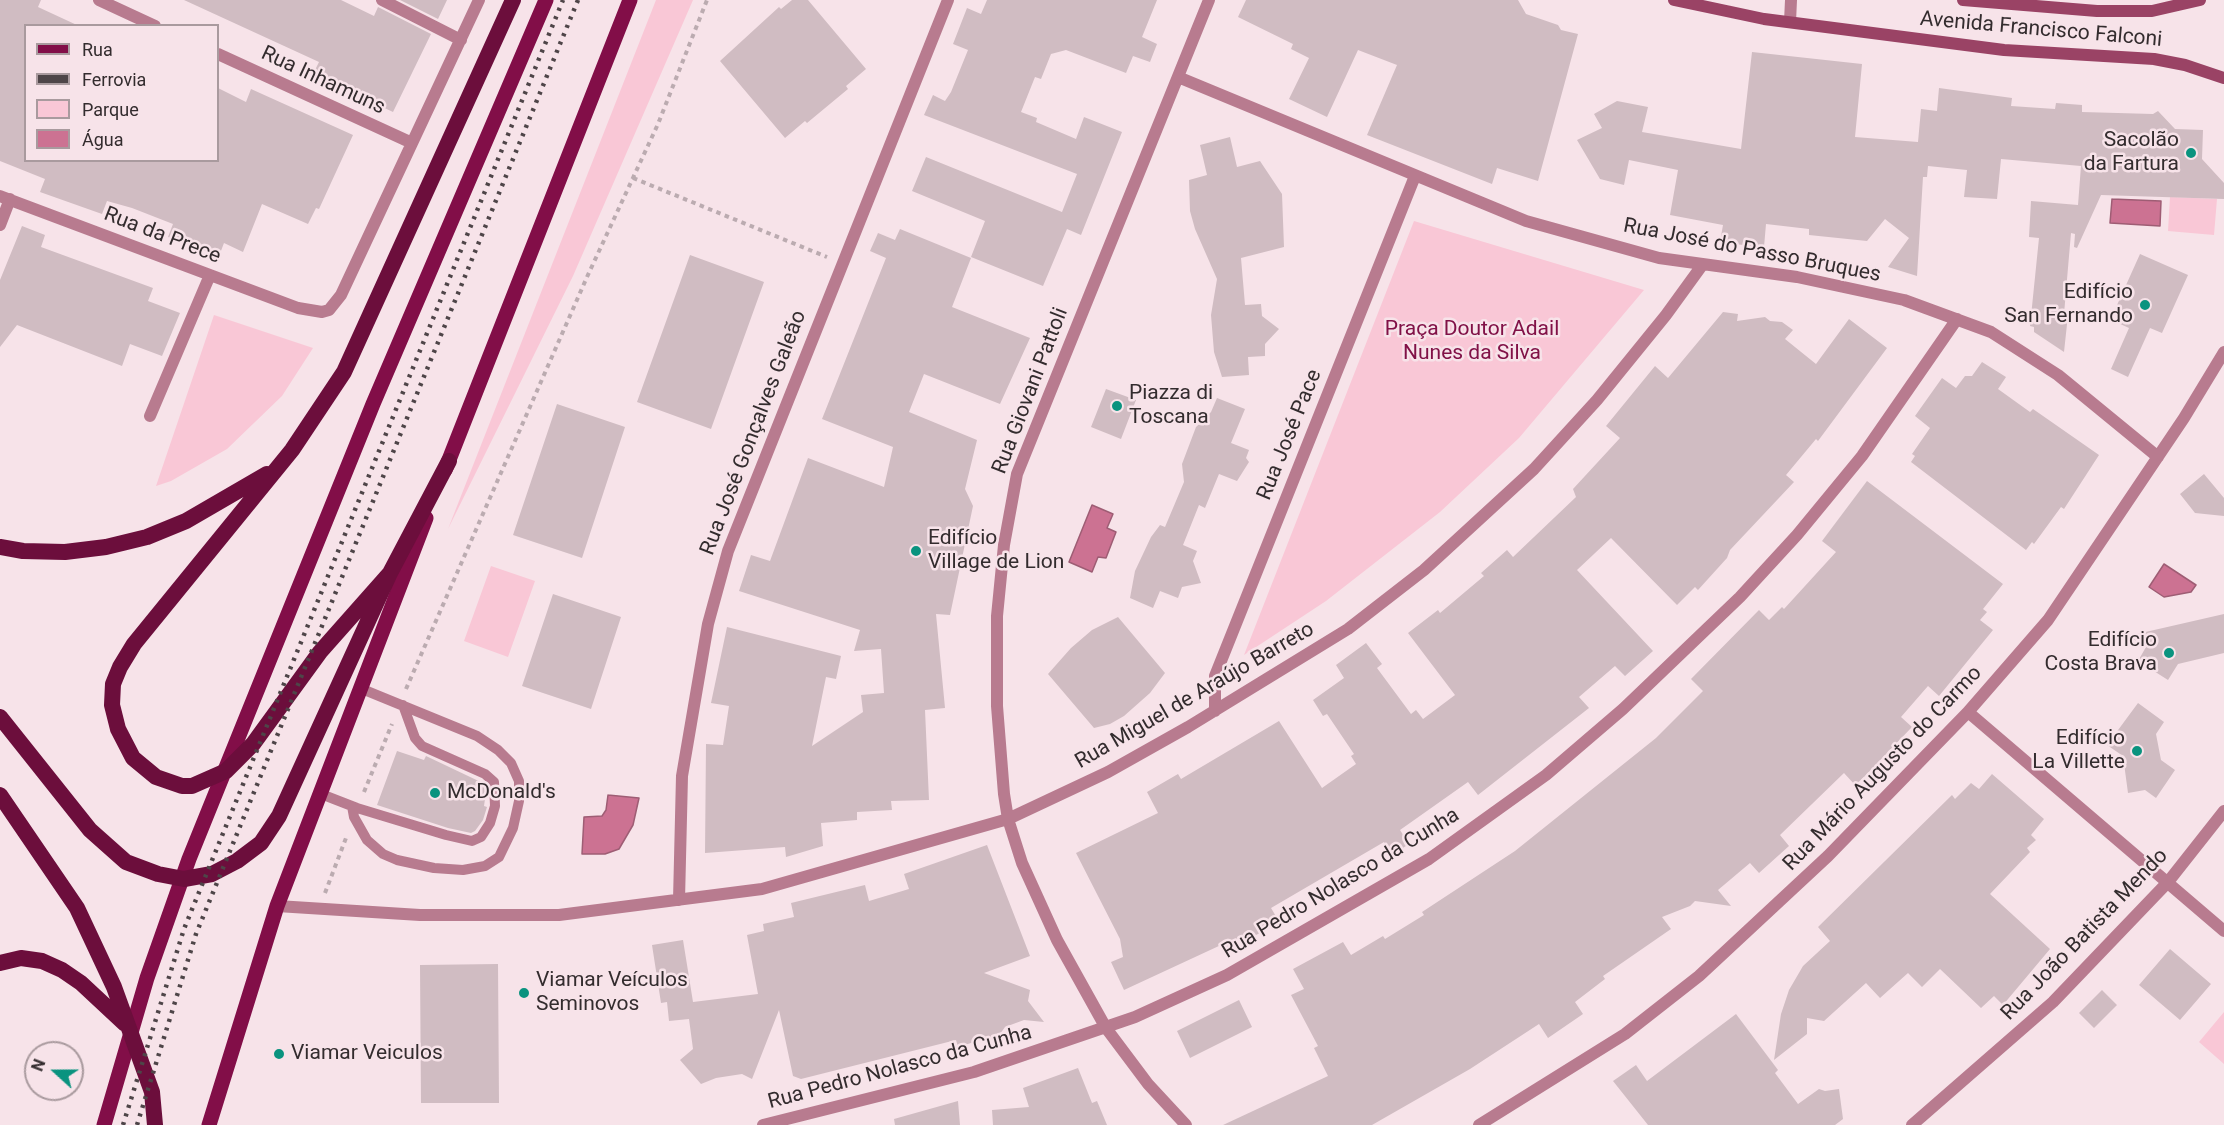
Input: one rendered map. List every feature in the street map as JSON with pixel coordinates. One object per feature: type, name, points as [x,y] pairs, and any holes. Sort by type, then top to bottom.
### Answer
[{"type":"highway","points":[[390,573],[320,652],[253,744],[226,771],[192,786],[182,786],[156,777],[143,769],[125,747],[114,713],[113,684],[120,667],[134,644],[318,414],[359,341],[513,0]]},
{"type":"highway","points":[[0,717],[90,830],[126,862],[158,874],[184,879],[212,874],[237,861],[261,843],[279,816],[390,573],[448,461]]},
{"type":"highway","points":[[0,547],[23,551],[65,552],[106,547],[147,537],[186,521],[276,469]]},
{"type":"highway","points":[[0,795],[77,908],[114,987],[152,1092],[155,1125]]},
{"type":"highway","points":[[0,963],[21,958],[42,961],[62,970],[81,983],[128,1027]]},
{"type":"main road","points":[[104,1125],[147,978],[189,859],[373,404],[546,0]]},
{"type":"main road","points":[[210,1125],[277,906],[362,689],[396,592],[630,0]]},
{"type":"main road","name":"Avenida Francisco Falconi","points":[[1674,0],[1726,12],[1790,22],[2004,50],[2154,59],[2185,65],[2224,78]]},
{"type":"main road","name":"Avenida Francisco Falconi","points":[[1963,0],[2097,11],[2152,11],[2200,0]]},
{"type":"street","points":[[99,0],[151,24]]},
{"type":"street","points":[[382,0],[461,40]]},
{"type":"street","points":[[412,143],[479,0]]},
{"type":"street","name":"Rua José Gonçalves Galeão","points":[[679,900],[682,776],[708,624],[728,551],[841,262],[948,0]]},
{"type":"street","name":"Rua Giovani Pattoli","points":[[1186,1125],[1148,1084],[1106,1028],[1057,940],[1022,863],[1008,819],[997,706],[997,616],[1004,545],[1017,474],[1209,0]]},
{"type":"street","points":[[1790,22],[1791,0]]},
{"type":"street","name":"Rua Inhamuns","points":[[219,54],[412,143]]},
{"type":"street","name":"Rua José do Passo Bruques","points":[[1178,76],[1526,220],[1659,258],[1818,282],[1904,300],[1991,332],[2033,357],[2158,457]]},
{"type":"street","name":"Rua da Prece","points":[[5,198],[310,311],[329,310],[341,296],[412,143]]},
{"type":"street","name":"Rua José Pace","points":[[1215,711],[1215,676],[1415,176]]},
{"type":"street","points":[[0,225],[5,198]]},
{"type":"street","name":"Rua Miguel de Araújo Barreto","points":[[277,906],[420,915],[559,915],[762,890],[1008,819],[1108,772],[1215,711],[1348,629],[1424,570],[1534,469],[1598,399],[1666,315],[1703,264]]},
{"type":"street","points":[[150,416],[210,275]]},
{"type":"street","name":"Rua Pedro Nolasco da Cunha","points":[[763,1125],[974,1072],[1106,1028],[1227,975],[1429,859],[1546,776],[1623,709],[1740,597],[1797,535],[1862,456],[1957,319]]},
{"type":"street","name":"Rua Mário Augusto do Carmo","points":[[1479,1125],[1625,1035],[1700,976],[1820,864],[1968,712],[2048,620],[2158,457],[2224,352]]},
{"type":"street","points":[[1968,712],[2224,931]]},
{"type":"street","name":"Rua João Batista Mendo","points":[[1911,1125],[2053,1002],[2168,882],[2224,811]]},
{"type":"lane","points":[[354,810],[367,840],[383,854],[397,860],[434,868],[463,870],[484,866],[499,857],[506,845],[519,801],[519,782],[512,763],[498,750],[477,736],[362,689]]},
{"type":"lane","points":[[321,794],[354,810],[472,841],[481,837],[490,823],[496,797],[495,783],[485,774],[422,746],[415,738],[401,705]]},
{"type":"path","points":[[318,910],[354,810],[658,124],[707,0]]},
{"type":"path","points":[[633,178],[841,262]]},
{"type":"green space","points":[[656,0],[693,0],[573,276],[448,529]]},
{"type":"green space","points":[[2170,197],[2217,199],[2214,235],[2168,231]]},
{"type":"green space","name":"Praça Doutor Adail Nunes da Silva","points":[[1414,221],[1644,290],[1519,438],[1440,512],[1326,601],[1244,655]]},
{"type":"green space","points":[[214,315],[313,348],[282,396],[227,449],[171,481],[156,486]]},
{"type":"green space","points":[[491,566],[535,581],[508,657],[464,641]]},
{"type":"green space","points":[[2224,1012],[2224,1064],[2199,1042]]},
{"type":"water","points":[[2112,199],[2161,201],[2160,226],[2110,223]]},
{"type":"water","points":[[1092,505],[1113,514],[1107,528],[1116,532],[1106,558],[1098,557],[1092,572],[1069,562]]},
{"type":"water","points":[[2164,564],[2196,585],[2191,592],[2164,597],[2149,587]]},
{"type":"water","points":[[608,795],[639,798],[633,825],[619,849],[605,854],[582,854],[584,817],[602,816],[606,810]]},
{"type":"building","points":[[0,0],[41,0],[38,7],[75,24],[24,24],[24,162],[219,162],[219,88],[246,102],[251,89],[353,135],[319,209],[316,208],[308,224],[262,204],[243,252],[224,243],[219,256],[168,237],[173,224],[132,208],[107,201],[102,214],[40,192],[45,179],[0,161]]},
{"type":"building","points":[[184,0],[341,0],[374,16],[378,7],[431,34],[393,112],[313,74],[319,62]]},
{"type":"building","points":[[400,0],[447,0],[438,19]]},
{"type":"building","points":[[792,0],[808,0],[866,69],[846,86],[848,89],[785,138],[720,61],[779,7],[781,9]]},
{"type":"building","points":[[987,0],[1157,0],[1142,37],[1157,44],[1150,62],[1133,56],[1126,73],[1066,50],[1051,54],[1041,79],[1035,77],[1021,112],[1037,118],[1036,122],[1076,139],[1084,117],[1122,132],[1081,235],[1067,229],[1043,286],[971,257],[985,221],[912,191],[926,157],[1062,212],[1077,174],[924,115],[933,95],[945,101],[968,50],[953,44],[967,8],[981,14]]},
{"type":"building","points":[[1246,0],[1518,0],[1526,14],[1558,25],[1561,30],[1578,34],[1538,181],[1497,168],[1492,184],[1367,135],[1397,65],[1358,50],[1327,117],[1289,99],[1309,58],[1291,49],[1293,44],[1238,17]]},
{"type":"building","points":[[1752,52],[1862,64],[1855,137],[1918,142],[1921,109],[1937,111],[1939,88],[2012,98],[2011,106],[2055,109],[2056,103],[2082,105],[2082,112],[2153,114],[2158,111],[2175,129],[2203,130],[2202,159],[2224,183],[2224,199],[2101,195],[2077,248],[2074,247],[2075,234],[2071,233],[2064,314],[2068,315],[2064,352],[2034,332],[2034,327],[2030,326],[2039,238],[2029,237],[2031,201],[2078,205],[2081,166],[2001,159],[1997,199],[1964,197],[1967,170],[1928,166],[1927,177],[1923,177],[1917,276],[1888,267],[1909,238],[1885,219],[1867,241],[1809,235],[1809,229],[1766,224],[1764,247],[1734,244],[1720,242],[1723,225],[1670,215],[1678,170],[1629,160],[1624,185],[1600,179],[1577,140],[1602,128],[1594,114],[1617,101],[1648,107],[1642,132],[1741,149]]},
{"type":"building","points":[[1230,137],[1237,167],[1260,161],[1282,194],[1284,247],[1241,258],[1245,305],[1261,304],[1262,316],[1279,329],[1265,344],[1265,356],[1248,357],[1249,375],[1222,377],[1214,352],[1211,315],[1217,279],[1195,229],[1190,211],[1189,180],[1207,175],[1200,145]]},
{"type":"building","points":[[22,226],[45,235],[41,247],[153,288],[148,301],[180,313],[162,356],[130,344],[122,366],[17,325],[0,347],[0,280]]},
{"type":"building","points":[[900,229],[971,258],[952,307],[1030,338],[1000,404],[924,374],[909,412],[977,440],[965,489],[973,506],[950,615],[936,614],[945,708],[925,710],[929,800],[891,801],[892,810],[857,812],[857,820],[821,823],[823,846],[786,857],[785,847],[705,853],[706,744],[723,745],[729,706],[711,703],[727,627],[841,656],[836,679],[826,677],[812,746],[863,712],[861,695],[884,693],[881,649],[854,651],[860,630],[739,591],[751,555],[770,561],[808,458],[884,487],[893,447],[822,419],[886,258],[870,251],[878,233],[895,240]]},
{"type":"building","points":[[2140,254],[2188,275],[2162,333],[2150,328],[2128,377],[2111,369],[2129,328],[2118,323],[2120,317],[2113,314]]},
{"type":"building","points":[[690,255],[764,282],[711,429],[637,402]]},
{"type":"building","points":[[1723,312],[1738,314],[1737,321],[1765,317],[1770,321],[1782,322],[1793,330],[1785,339],[1816,364],[1849,319],[1887,348],[1818,441],[1816,439],[1786,475],[1794,482],[1730,550],[1727,558],[1698,590],[1695,587],[1677,605],[1611,538],[1577,570],[1653,651],[1625,676],[1615,666],[1579,697],[1589,708],[1478,795],[1468,782],[1400,830],[1409,844],[1392,855],[1384,842],[1271,908],[1280,923],[1224,951],[1221,945],[1124,990],[1111,962],[1123,957],[1120,939],[1076,853],[1158,813],[1147,792],[1178,774],[1181,779],[1279,721],[1322,788],[1356,764],[1351,756],[1354,754],[1327,714],[1323,716],[1313,700],[1344,678],[1336,665],[1366,643],[1382,664],[1377,668],[1411,714],[1416,710],[1423,719],[1455,695],[1408,633],[1438,610],[1440,613],[1484,576],[1481,573],[1507,550],[1513,557],[1576,497],[1573,489],[1620,438],[1606,426],[1655,366],[1668,378]]},
{"type":"building","points":[[1982,362],[2006,377],[1998,389],[2030,412],[2033,409],[2099,455],[2064,509],[2061,507],[2034,544],[2032,542],[2026,550],[1911,462],[1915,456],[1912,454],[1930,428],[1915,416],[1942,378],[1956,388],[1965,376],[1972,376]]},
{"type":"building","name":"Piazza di Toscana","points":[[1106,389],[1136,400],[1121,439],[1091,427]]},
{"type":"building","points":[[1217,398],[1245,409],[1231,443],[1249,450],[1246,458],[1249,462],[1237,481],[1219,474],[1205,508],[1199,505],[1183,545],[1197,551],[1193,561],[1201,583],[1182,587],[1178,598],[1160,591],[1153,608],[1130,598],[1135,571],[1151,537],[1160,525],[1165,527],[1184,482],[1182,464],[1196,427],[1211,412]]},
{"type":"building","points":[[557,404],[625,427],[582,558],[513,535]]},
{"type":"building","points":[[2204,474],[2224,498],[2224,516],[2195,513],[2180,494]]},
{"type":"building","points":[[1867,481],[2003,584],[1983,609],[1987,612],[1980,620],[1993,630],[1939,696],[1928,686],[1901,717],[1912,727],[1863,778],[1855,785],[1844,773],[1780,835],[1789,846],[1759,873],[1750,863],[1718,890],[1731,906],[1695,901],[1690,906],[1662,917],[1671,929],[1603,976],[1605,979],[1575,1002],[1583,1014],[1548,1038],[1539,1024],[1470,1069],[1372,1125],[1223,1125],[1328,1076],[1314,1048],[1318,1046],[1291,995],[1304,989],[1293,969],[1343,942],[1351,955],[1383,936],[1385,939],[1424,915],[1422,912],[1515,851],[1656,738],[1703,691],[1691,679],[1759,610],[1769,620],[1782,607],[1784,609],[1836,552],[1822,541]]},
{"type":"building","points":[[553,594],[621,617],[591,709],[522,686]]},
{"type":"building","points":[[2224,614],[2224,653],[2178,664],[2168,680],[2138,661],[2146,647],[2128,636]]},
{"type":"building","points":[[1118,617],[1165,673],[1150,693],[1124,716],[1110,724],[1094,728],[1048,674],[1071,648],[1092,630]]},
{"type":"building","name":"Edifício La Villette","points":[[2138,703],[2164,722],[2156,734],[2161,760],[2175,770],[2156,798],[2145,790],[2128,793],[2123,756],[2107,745]]},
{"type":"building","name":"McDonald's","points":[[397,751],[424,760],[426,756],[487,785],[484,806],[487,807],[483,820],[475,831],[471,833],[448,828],[377,805]]},
{"type":"building","points":[[1992,774],[2044,819],[2031,835],[2036,840],[2027,848],[2030,852],[1990,894],[2050,949],[2003,1005],[1994,996],[1981,1008],[1940,969],[1922,987],[1908,973],[1880,998],[1866,983],[1824,1021],[1807,1018],[1807,1034],[1774,1060],[1781,1014],[1789,990],[1803,966],[1830,941],[1818,927],[1952,795],[1955,799],[1971,783],[1979,789]]},
{"type":"building","points":[[987,845],[1030,956],[984,973],[1030,990],[1028,1001],[1044,1022],[1024,1020],[1005,1027],[1000,1034],[958,1047],[956,1040],[801,1079],[793,1076],[779,1010],[752,1079],[742,1074],[716,1078],[701,1084],[680,1060],[693,1049],[689,1019],[669,1021],[667,1002],[661,1003],[652,945],[683,940],[693,1002],[758,994],[747,935],[764,931],[763,924],[794,917],[791,903],[865,885],[869,901],[909,889],[904,874]]},
{"type":"building","points":[[2170,949],[2211,984],[2180,1020],[2139,985]]},
{"type":"building","points":[[498,964],[499,1103],[421,1103],[420,965]]},
{"type":"building","points":[[2102,990],[2117,1005],[2094,1028],[2079,1013]]},
{"type":"building","points":[[1239,1000],[1252,1027],[1190,1058],[1177,1031]]},
{"type":"building","points":[[1736,1014],[1778,1070],[1775,1073],[1798,1104],[1819,1089],[1825,1091],[1839,1089],[1843,1119],[1835,1125],[1648,1125],[1613,1081],[1636,1065],[1647,1081]]},
{"type":"building","points":[[1078,1068],[1092,1103],[1097,1101],[1107,1125],[993,1125],[992,1110],[1029,1107],[1023,1088]]},
{"type":"building","points":[[958,1101],[960,1125],[895,1125],[894,1119]]},
{"type":"railway","points":[[123,1125],[184,929],[563,0]]},
{"type":"railway","points":[[137,1125],[196,934],[578,0]]},
{"type":"place","name":"Sacolão da Fartura","points":[[2191,153]]},
{"type":"place","name":"Edifício San Fernando","points":[[2145,305]]},
{"type":"place","name":"Piazza di Toscana","points":[[1117,406]]},
{"type":"place","name":"Edifício Village de Lion","points":[[916,551]]},
{"type":"place","name":"Edifício Costa Brava","points":[[2169,653]]},
{"type":"place","name":"Edifício La Villette","points":[[2137,751]]},
{"type":"place","name":"McDonald's","points":[[435,793]]},
{"type":"place","name":"Viamar Veículos Seminovos","points":[[524,993]]},
{"type":"place","name":"Viamar Veiculos","points":[[279,1054]]}]
